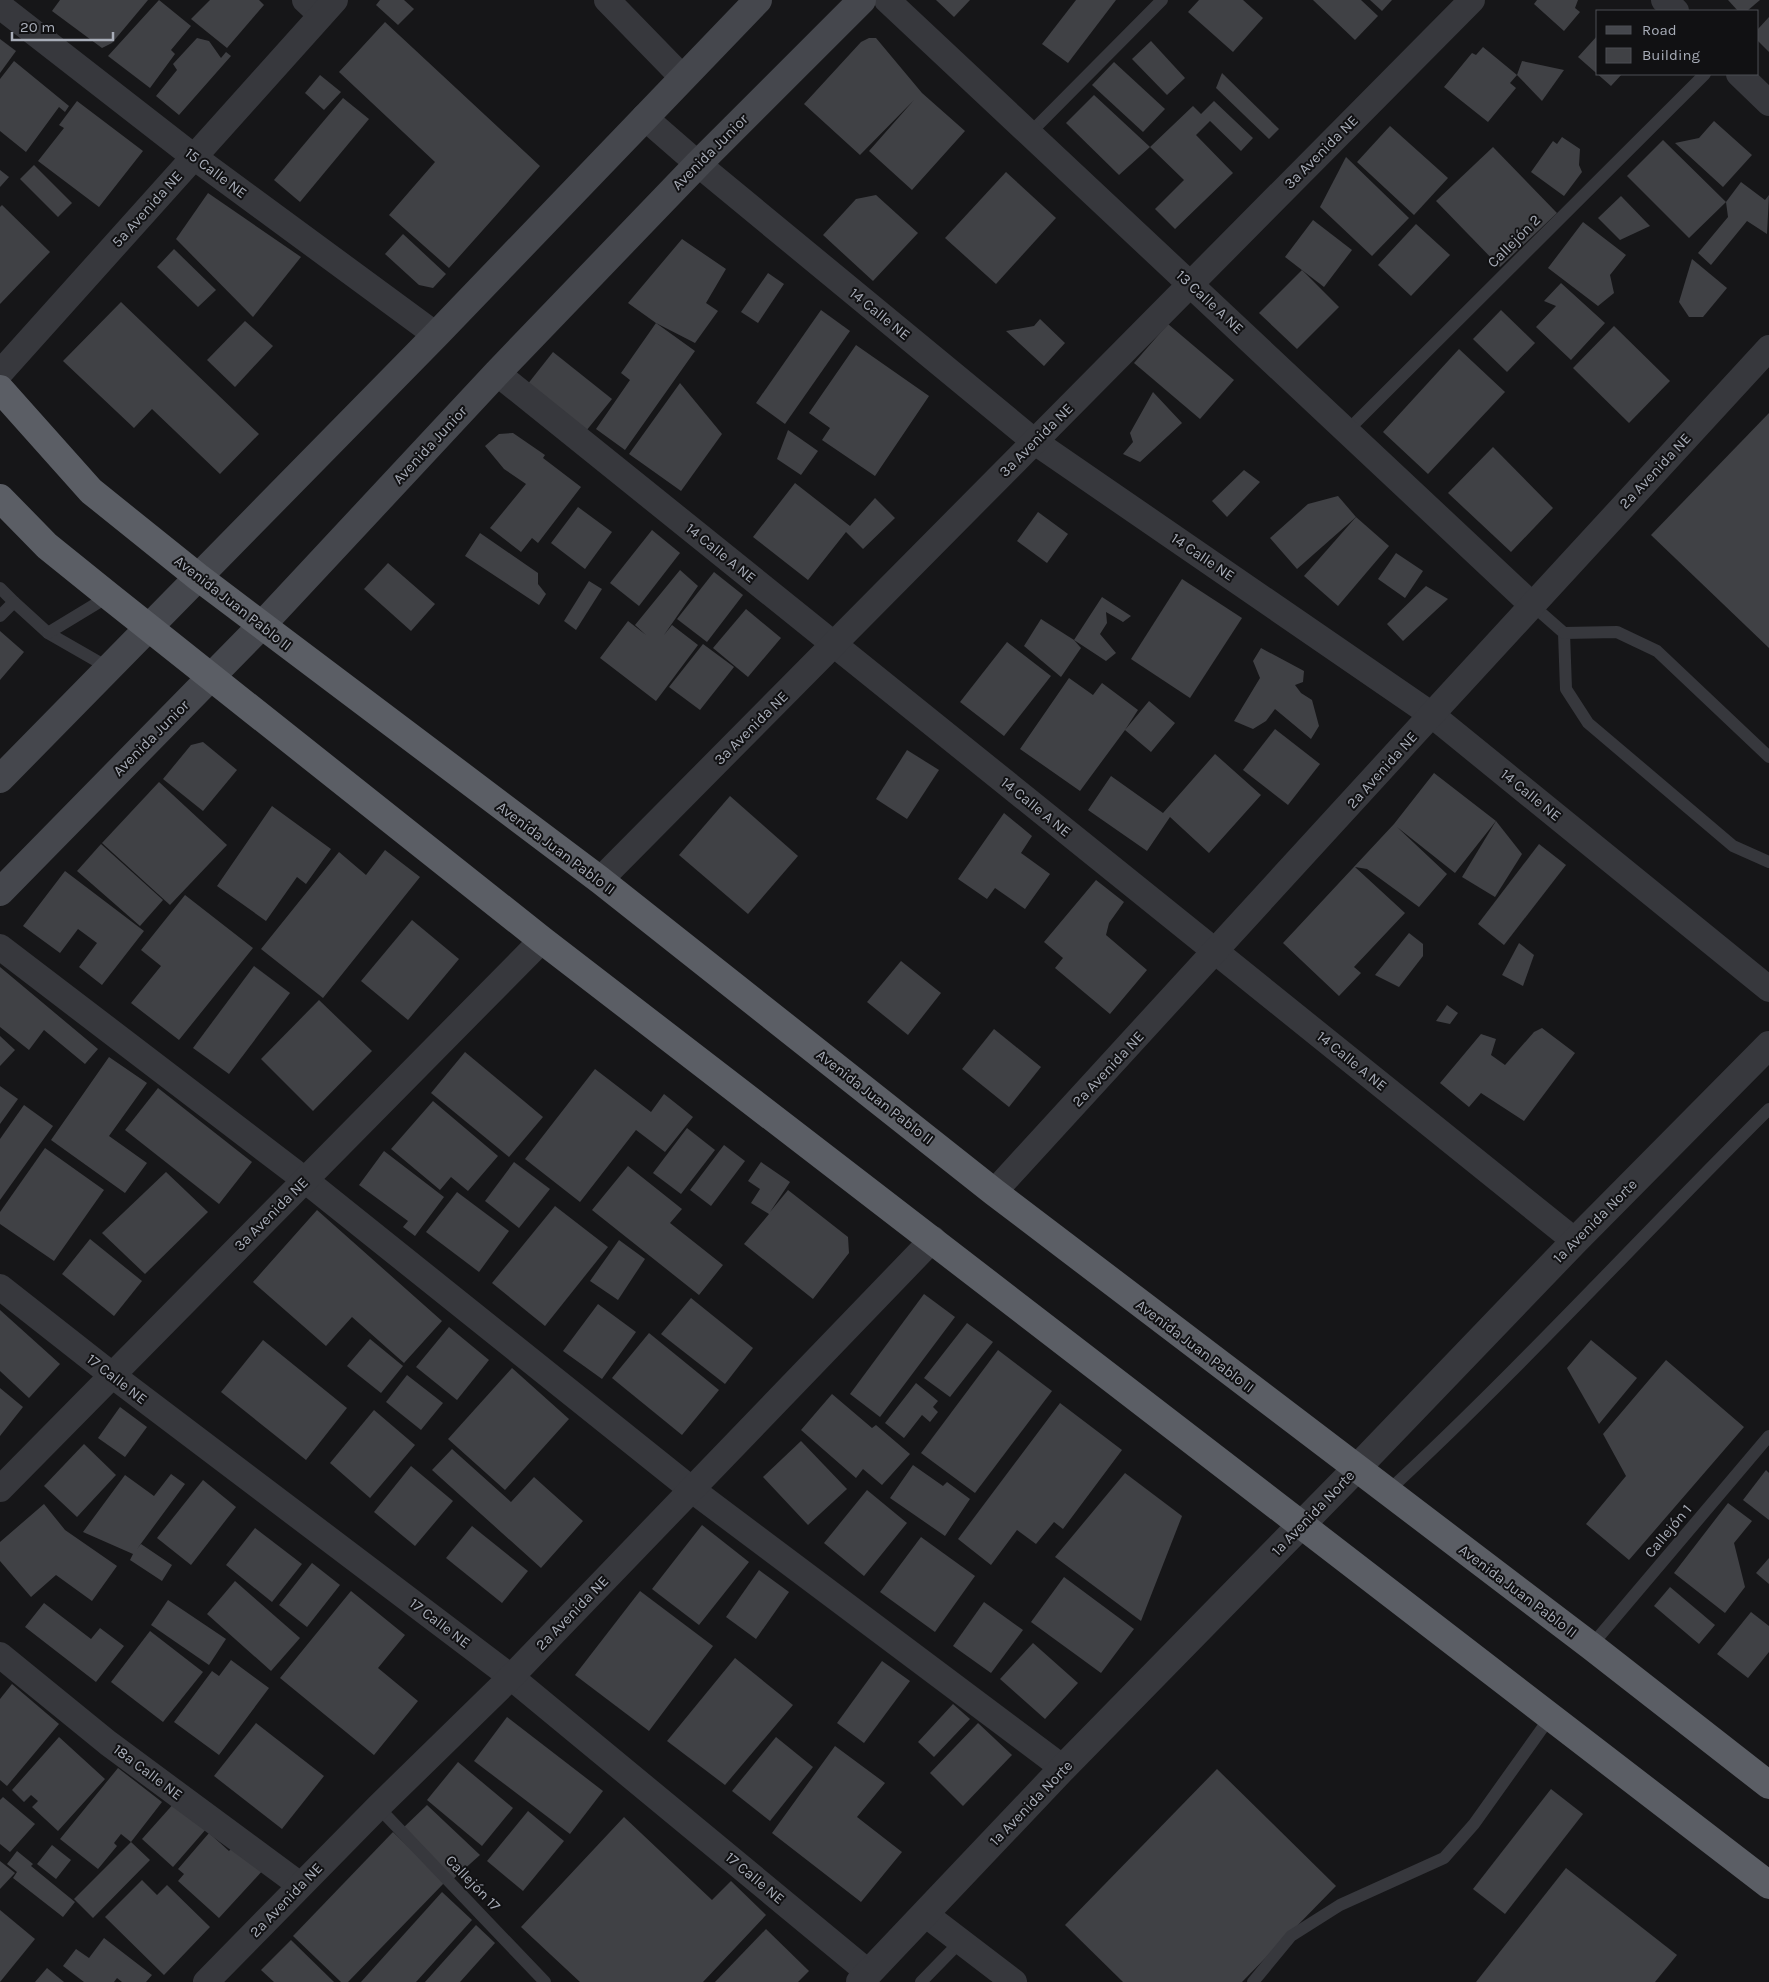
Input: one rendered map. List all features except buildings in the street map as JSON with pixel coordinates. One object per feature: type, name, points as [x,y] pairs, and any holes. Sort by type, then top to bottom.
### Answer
[{"type":"highway","name":"Avenida Juan Pablo II","points":[[0,389],[91,491],[198,577],[600,880],[994,1192],[1591,1646],[1769,1785]]},
{"type":"highway","points":[[0,498],[47,546],[108,596],[542,940],[934,1239],[1769,1885]]},
{"type":"main road","points":[[0,779],[436,335],[758,0]]},
{"type":"main road","name":"Avenida Junior","points":[[0,892],[261,626],[497,374],[698,164],[862,0]]},
{"type":"street","points":[[607,0],[682,77]]},
{"type":"street","name":"13 Calle A NE","points":[[888,0],[1531,604]]},
{"type":"street","name":"3a Avenida NE","points":[[600,880],[1472,0]]},
{"type":"street","points":[[1664,0],[1675,10]]},
{"type":"street","name":"5a Avenida NE","points":[[0,373],[194,157],[320,5]]},
{"type":"street","name":"15 Calle NE","points":[[0,6],[194,157],[436,335]]},
{"type":"street","points":[[1740,75],[1769,103]]},
{"type":"street","name":"14 Calle NE","points":[[644,117],[698,164],[1034,442],[1432,715],[1769,989]]},
{"type":"street","name":"2a Avenida NE","points":[[994,1192],[1216,952],[1531,604],[1769,348]]},
{"type":"street","name":"14 Calle A NE","points":[[497,374],[1575,1241]]},
{"type":"street","name":"3a Avenida NE","points":[[0,1489],[542,940]]},
{"type":"street","points":[[0,947],[305,1180],[691,1489],[1063,1768]]},
{"type":"street","name":"1a Avenida Norte","points":[[865,1977],[1063,1768],[1356,1469],[1575,1241],[1769,1046]]},
{"type":"street","name":"2a Avenida NE","points":[[206,1982],[378,1807],[511,1677],[934,1239]]},
{"type":"street","name":"17 Calle NE","points":[[0,1287],[112,1375],[511,1677],[865,1977]]},
{"type":"street","name":"18a Calle NE","points":[[0,1655],[108,1743],[300,1885]]},
{"type":"street","points":[[925,1914],[1014,1982]]},
{"type":"lane","points":[[1030,133],[1162,0]]},
{"type":"lane","name":"Callejón 2","points":[[1347,431],[1704,75]]},
{"type":"lane","points":[[0,588],[48,633],[109,668]]},
{"type":"lane","points":[[48,633],[108,596]]},
{"type":"lane","points":[[0,616],[14,602]]},
{"type":"lane","points":[[1531,604],[1564,633],[1617,632],[1657,651],[1769,757]]},
{"type":"lane","points":[[1564,633],[1566,689],[1588,723],[1732,846],[1769,862]]},
{"type":"lane","points":[[1387,1492],[1457,1427],[1769,1109]]},
{"type":"lane","name":"Callejón 1","points":[[1591,1646],[1769,1436]]},
{"type":"lane","points":[[1253,1982],[1291,1936],[1340,1905],[1444,1858],[1474,1824],[1551,1716]]},
{"type":"lane","name":"Callejón 17","points":[[378,1807],[545,1982]]},
{"type":"lane","points":[[921,1982],[961,1941]]}]
